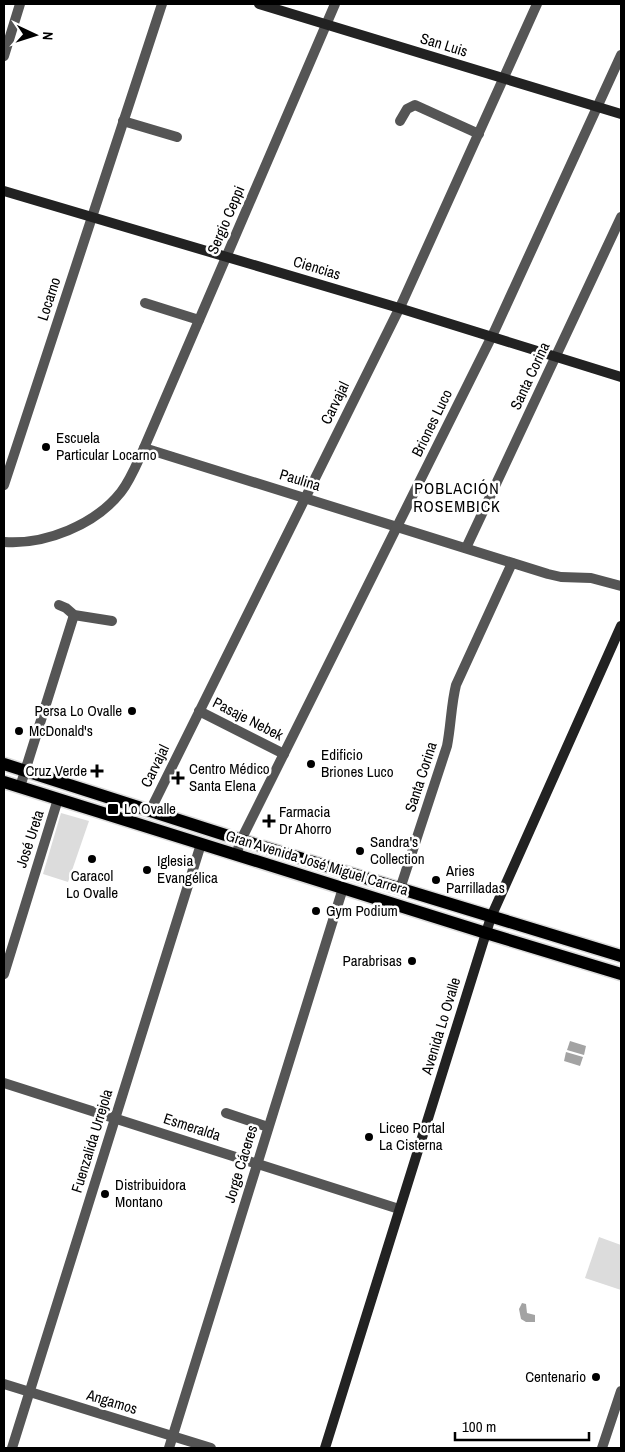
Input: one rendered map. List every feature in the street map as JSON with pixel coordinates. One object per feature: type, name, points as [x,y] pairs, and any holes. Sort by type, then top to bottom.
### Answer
[{"type":"main road","name":"Gran Avenida José Miguel Carrera","points":[[4,764],[241,840],[621,956]]},
{"type":"main road","name":"Gran Avenida José Miguel Carrera","points":[[4,782],[621,974]]},
{"type":"main road","points":[[342,888],[352,879],[362,877]]},
{"type":"street","points":[[4,56],[20,4]]},
{"type":"street","name":"Locarno","points":[[4,485],[162,4]]},
{"type":"street","name":"San Luis","points":[[259,4],[621,114]]},
{"type":"street","name":"Sergio Ceppi","points":[[144,448],[335,4]]},
{"type":"street","name":"Carvajal","points":[[150,811],[399,308],[537,4]]},
{"type":"street","name":"Briones Luco","points":[[238,855],[241,840],[492,337],[621,55]]},
{"type":"street","points":[[400,121],[407,109],[415,105],[479,134]]},
{"type":"street","points":[[123,121],[177,137]]},
{"type":"street","name":"Ciencias","points":[[4,191],[399,308],[621,377]]},
{"type":"street","name":"Santa Corina","points":[[466,548],[621,217]]},
{"type":"street","points":[[145,303],[199,320]]},
{"type":"street","points":[[4,542],[27,541],[49,536],[75,527],[94,516],[120,494],[144,448]]},
{"type":"street","name":"Paulina","points":[[144,448],[512,563],[554,575],[591,578],[621,586]]},
{"type":"street","name":"Santa Corina","points":[[400,889],[447,746],[456,685],[512,563]]},
{"type":"street","points":[[59,604],[74,615],[112,621]]},
{"type":"street","points":[[20,787],[74,615]]},
{"type":"street","name":"Avenida Lo Ovalle","points":[[325,1448],[491,917],[621,626]]},
{"type":"street","name":"Pasaje Nebek","points":[[199,711],[284,754]]},
{"type":"street","name":"José Ureta","points":[[4,974],[58,799]]},
{"type":"street","name":"Fuenzalida Urrejola","points":[[12,1448],[201,844]]},
{"type":"street","name":"Jorge Cáceres","points":[[169,1448],[342,888]]},
{"type":"street","name":"Esmeralda","points":[[4,1082],[399,1209]]},
{"type":"street","points":[[226,1113],[268,1127]]},
{"type":"street","name":"Angamos","points":[[4,1384],[211,1448]]},
{"type":"street","points":[[602,1448],[621,1390]]},
{"type":"shaded area","points":[[61,813],[89,821],[68,882],[43,874]]},
{"type":"shaded area","points":[[570,1041],[586,1046],[584,1055],[567,1050]]},
{"type":"shaded area","points":[[566,1052],[583,1057],[580,1066],[564,1061]]},
{"type":"shaded area","points":[[599,1237],[621,1245],[621,1290],[585,1278]]},
{"type":"shaded area","points":[[522,1303],[526,1304],[527,1313],[535,1315],[535,1322],[526,1322],[521,1319],[519,1309]]},
{"type":"place","name":"Escuela Particular Locarno","points":[[46,447]]},
{"type":"place","name":"Persa Lo Ovalle","points":[[132,711]]},
{"type":"place","name":"McDonald's","points":[[19,731]]},
{"type":"place","name":"Edificio Briones Luco","points":[[311,764]]},
{"type":"place","name":"Cruz Verde","points":[[97,771]]},
{"type":"place","name":"Centro Médico Santa Elena","points":[[178,778]]},
{"type":"place","name":"Lo Ovalle","points":[[113,809]]},
{"type":"place","name":"Farmacia Dr Ahorro","points":[[269,821]]},
{"type":"place","name":"Sandra's Collection","points":[[360,851]]},
{"type":"place","name":"Caracol Lo Ovalle","points":[[92,859]]},
{"type":"place","name":"Iglesia Evangélica","points":[[147,870]]},
{"type":"place","name":"Aries Parrilladas","points":[[436,880]]},
{"type":"place","name":"Gym Podium","points":[[316,911]]},
{"type":"place","name":"Parabrisas","points":[[412,961]]},
{"type":"place","name":"Liceo Portal La Cisterna","points":[[369,1137]]},
{"type":"place","name":"Distribuidora Montano","points":[[105,1194]]},
{"type":"place","name":"Centenario","points":[[596,1377]]},
{"type":"district","name":"POBLACIÓN ROSEMBICK","points":[[457,497]]}]
